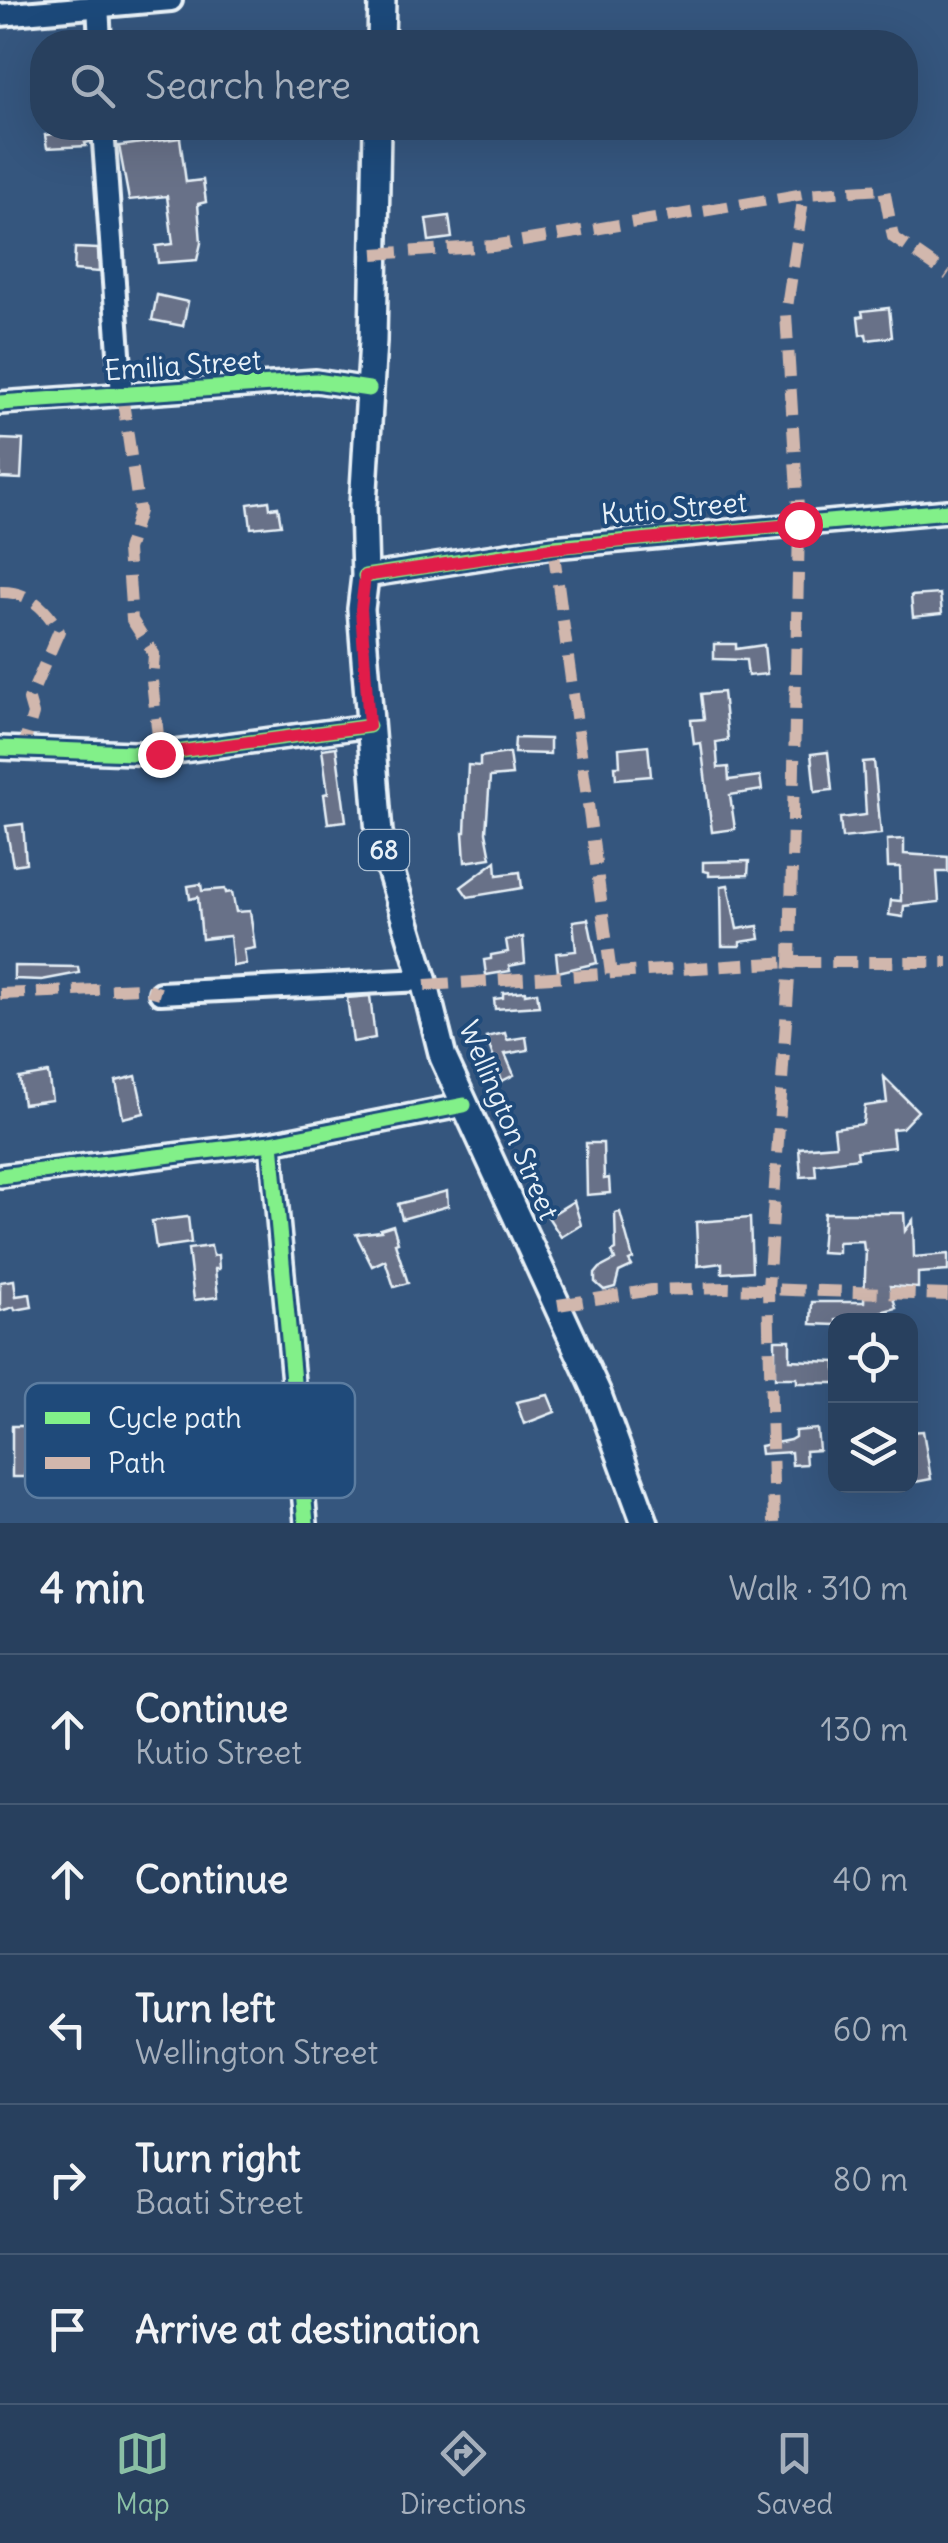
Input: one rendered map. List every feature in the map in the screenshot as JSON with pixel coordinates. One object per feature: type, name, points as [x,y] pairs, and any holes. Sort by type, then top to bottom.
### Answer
[{"type":"main road","points":[[381,30],[382,0]]},
{"type":"main road","name":"Wellington Street","points":[[377,140],[361,609],[379,833],[442,1057],[597,1392],[645,1523]]},
{"type":"street","points":[[0,15],[170,0]]},
{"type":"street","points":[[98,4],[99,30]]},
{"type":"street","points":[[105,140],[122,395]]},
{"type":"street","name":"Emilia Street","points":[[0,403],[316,381],[369,388]]},
{"type":"street","name":"Kutio Street","points":[[365,576],[553,548],[948,511]]},
{"type":"street","points":[[0,748],[160,754],[369,726]]},
{"type":"street","points":[[160,993],[423,980]]},
{"type":"street","points":[[0,1176],[271,1143],[464,1105]]},
{"type":"street","points":[[271,1143],[293,1383]]},
{"type":"street","points":[[304,1498],[306,1523]]},
{"type":"building","points":[[46,140],[90,140],[86,146],[47,148]]},
{"type":"building","points":[[180,140],[186,182],[203,180],[206,202],[198,204],[201,243],[197,260],[158,263],[156,246],[173,244],[167,196],[129,200],[119,146]]},
{"type":"building","points":[[449,216],[452,238],[429,241],[426,219]]},
{"type":"building","points":[[75,248],[98,249],[99,272],[74,270]]},
{"type":"building","points":[[157,295],[188,302],[183,326],[152,320]]},
{"type":"building","points":[[889,308],[892,337],[867,340],[866,334],[860,335],[858,317],[863,316],[862,311]]},
{"type":"building","points":[[0,439],[23,440],[21,479],[0,478]]},
{"type":"building","points":[[269,501],[270,508],[278,507],[281,525],[251,528],[248,504]]},
{"type":"building","points":[[940,594],[942,614],[913,617],[911,596]]},
{"type":"building","points":[[714,644],[736,644],[736,649],[764,645],[767,674],[748,676],[746,660],[714,659]]},
{"type":"building","points":[[723,692],[728,740],[716,742],[718,768],[728,767],[729,780],[760,776],[762,790],[730,795],[735,829],[712,832],[701,743],[694,744],[691,720],[704,719],[701,694]]},
{"type":"building","points":[[515,738],[550,739],[550,754],[514,753]]},
{"type":"building","points":[[648,745],[651,776],[616,779],[619,748]]},
{"type":"building","points":[[336,747],[346,821],[328,823],[322,749]]},
{"type":"building","points":[[828,752],[832,790],[815,792],[811,754]]},
{"type":"building","points":[[509,753],[512,775],[490,777],[486,832],[491,858],[465,862],[468,765],[480,766],[480,757]]},
{"type":"building","points":[[874,761],[881,834],[842,838],[840,818],[866,815],[863,762]]},
{"type":"building","points":[[23,824],[26,863],[13,865],[6,826]]},
{"type":"building","points":[[904,839],[904,854],[948,857],[948,872],[937,872],[939,902],[904,906],[903,917],[889,915],[891,900],[901,901],[900,867],[888,867],[887,840]]},
{"type":"building","points":[[496,861],[497,875],[520,872],[522,888],[468,897],[461,887]]},
{"type":"building","points":[[749,861],[748,875],[709,876],[709,872],[703,871],[703,862]]},
{"type":"building","points":[[201,884],[202,891],[232,892],[236,912],[250,911],[255,948],[244,950],[246,964],[233,966],[230,936],[202,939],[198,897],[190,899],[188,886]]},
{"type":"building","points":[[728,885],[737,929],[758,926],[760,939],[740,942],[740,946],[722,946],[721,886]]},
{"type":"building","points":[[588,919],[597,963],[558,972],[556,953],[576,951],[573,921]]},
{"type":"building","points":[[523,937],[525,963],[509,966],[510,971],[486,975],[484,960],[508,952],[506,940]]},
{"type":"building","points":[[14,966],[78,967],[79,973],[42,980],[14,979]]},
{"type":"building","points":[[537,992],[539,1006],[495,1009],[494,999],[503,998],[503,993]]},
{"type":"building","points":[[370,996],[375,1038],[353,1042],[347,998]]},
{"type":"building","points":[[505,1033],[507,1040],[526,1037],[528,1050],[505,1054],[514,1075],[502,1081],[486,1037]]},
{"type":"building","points":[[48,1073],[52,1100],[23,1104],[19,1078]]},
{"type":"building","points":[[136,1076],[144,1113],[123,1118],[116,1081]]},
{"type":"building","points":[[884,1077],[918,1111],[902,1128],[892,1129],[894,1147],[857,1151],[858,1158],[815,1164],[816,1176],[801,1177],[799,1148],[836,1145],[834,1128],[863,1124],[865,1106],[887,1103]]},
{"type":"building","points":[[586,1143],[603,1143],[604,1179],[609,1178],[610,1193],[587,1195]]},
{"type":"building","points":[[447,1191],[448,1206],[402,1219],[398,1204]]},
{"type":"building","points":[[574,1201],[581,1225],[561,1237],[548,1217]]},
{"type":"building","points":[[620,1212],[632,1266],[619,1272],[615,1287],[604,1290],[595,1282],[595,1274],[615,1260],[615,1213]]},
{"type":"building","points":[[824,1213],[904,1213],[905,1231],[913,1220],[914,1257],[948,1254],[948,1271],[918,1273],[918,1288],[890,1286],[896,1308],[876,1313],[828,1313],[828,1325],[811,1324],[812,1302],[864,1302],[863,1241],[838,1242],[838,1253],[821,1252]]},
{"type":"building","points":[[188,1217],[191,1243],[156,1248],[152,1221]]},
{"type":"building","points":[[750,1218],[752,1271],[722,1273],[722,1263],[698,1266],[696,1222]]},
{"type":"building","points":[[393,1225],[408,1283],[394,1287],[385,1260],[372,1266],[356,1234]]},
{"type":"building","points":[[211,1246],[213,1256],[218,1255],[218,1297],[194,1300],[188,1249]]},
{"type":"building","points":[[14,1280],[16,1296],[30,1294],[32,1307],[0,1311],[0,1282]]},
{"type":"building","points":[[775,1340],[790,1340],[790,1360],[828,1362],[828,1383],[775,1378]]},
{"type":"building","points":[[548,1395],[555,1412],[524,1424],[516,1402]]},
{"type":"building","points":[[12,1426],[25,1426],[25,1477],[12,1477]]},
{"type":"building","points":[[817,1429],[819,1450],[805,1451],[806,1464],[792,1465],[791,1452],[761,1454],[760,1446],[790,1440],[795,1431]]},
{"type":"building","points":[[918,1431],[923,1431],[931,1479],[918,1481]]},
{"type":"marked path","points":[[374,254],[493,246],[804,194],[884,189],[893,237],[948,275]]},
{"type":"marked path","points":[[774,1523],[768,1289],[790,962],[799,524],[786,314],[804,194]]},
{"type":"marked path","points":[[122,395],[139,511],[127,550],[132,620],[154,654],[152,681],[160,754]]},
{"type":"marked path","points":[[553,547],[611,974]]},
{"type":"marked path","points":[[0,592],[36,603],[59,631],[29,700],[33,714],[23,748]]},
{"type":"marked path","points":[[425,985],[790,962],[948,962]]},
{"type":"marked path","points":[[0,994],[143,988],[160,993]]},
{"type":"marked path","points":[[558,1305],[652,1290],[728,1288],[948,1295]]},
{"type":"cycle path","points":[[0,403],[316,381],[369,389]]},
{"type":"cycle path","points":[[365,576],[553,547],[948,511]]},
{"type":"cycle path","points":[[0,748],[160,754],[369,726]]},
{"type":"cycle path","points":[[0,1176],[271,1143],[464,1105]]},
{"type":"cycle path","points":[[271,1143],[293,1383]]},
{"type":"cycle path","points":[[304,1498],[306,1523]]},
{"type":"route","points":[[160,754],[369,726],[361,609],[365,576],[553,548],[799,524]]}]
